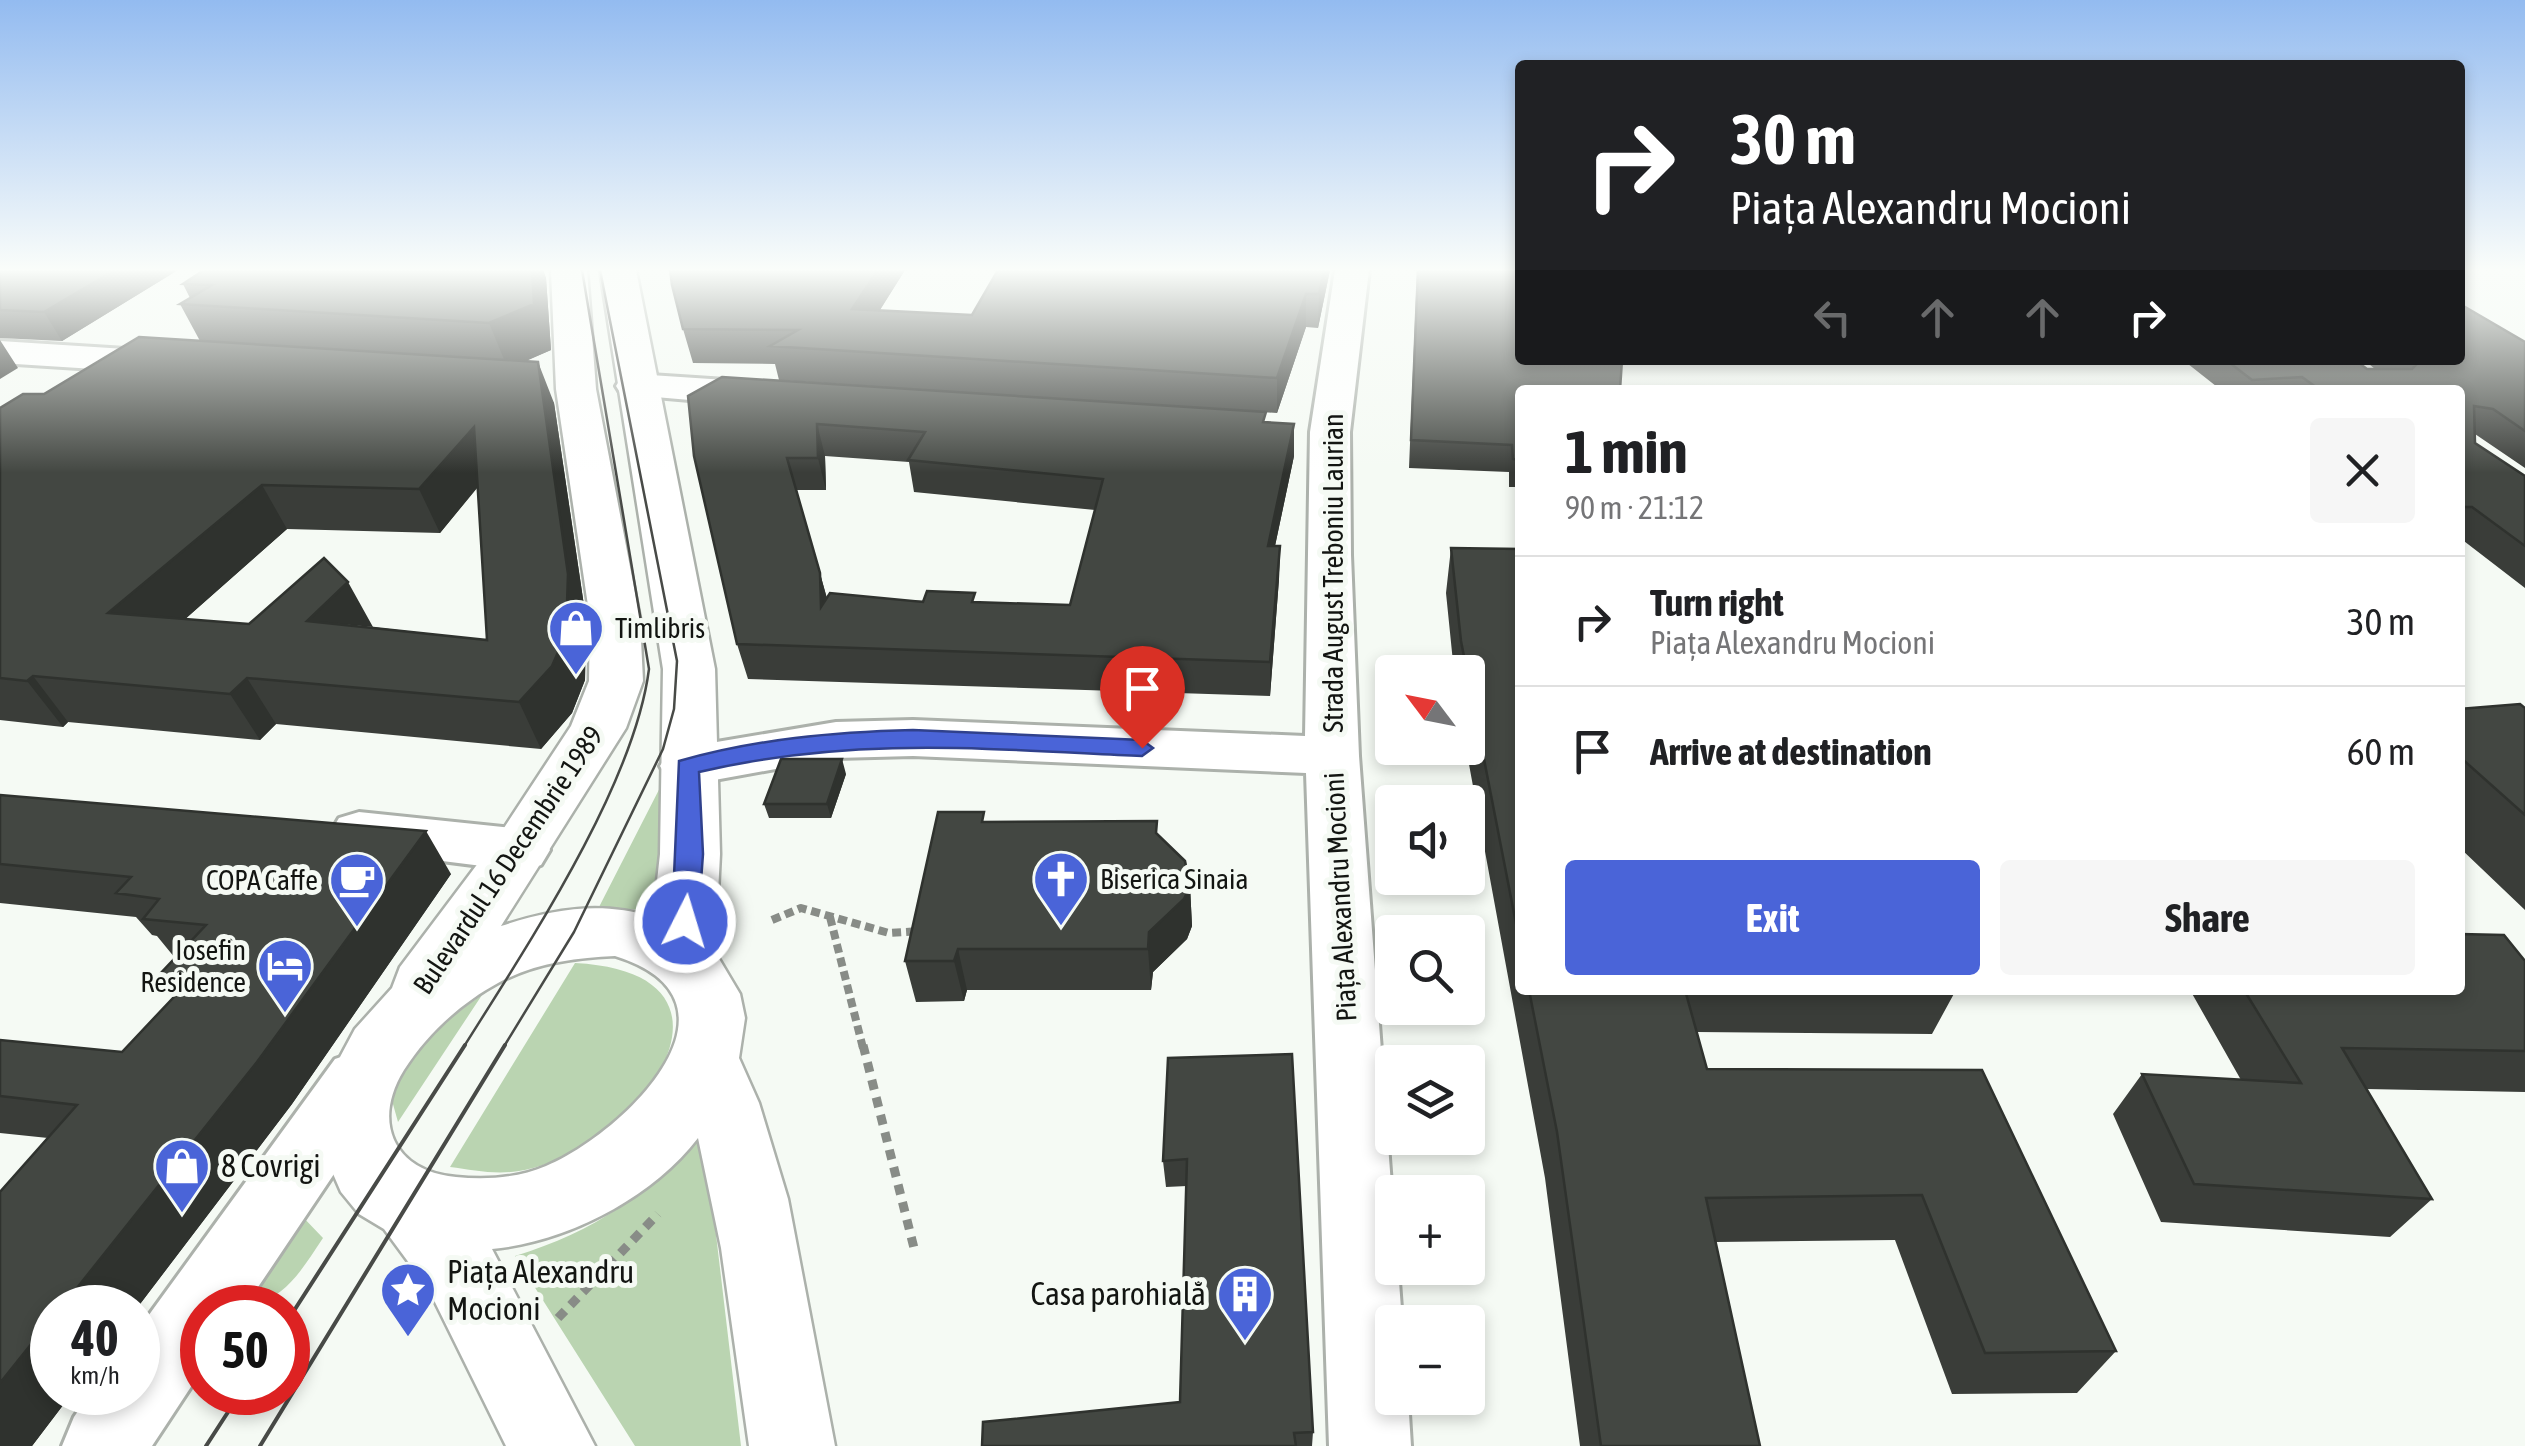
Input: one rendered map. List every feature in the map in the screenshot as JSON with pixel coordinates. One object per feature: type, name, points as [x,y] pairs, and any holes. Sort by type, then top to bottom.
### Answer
[{"type":"main road","name":"Bulevardul 16 Decembrie 1989","points":[[381,1048],[522,850],[598,728],[616,681],[615,619],[562,388],[565,337]]},
{"type":"main road","points":[[628,337],[689,669],[690,854],[682,956]]},
{"type":"main road","points":[[412,1206],[465,1216],[526,1208],[586,1184],[654,1134],[681,1105],[705,1059],[712,1018],[704,983],[682,956],[652,939],[615,931],[574,932],[530,941],[480,962],[433,992],[381,1048],[355,1109],[356,1149],[376,1183],[412,1206],[457,1262],[552,1446]]},
{"type":"main road","points":[[705,1059],[724,1098],[745,1180],[792,1446]]},
{"type":"street","name":"Strada August Treboniu Laurian","points":[[1332,756],[1328,555],[1311,431],[1335,337]]},
{"type":"street","points":[[0,352],[215,366]]},
{"type":"street","points":[[635,386],[799,397]]},
{"type":"street","name":"Piața Alexandru Mocioni","points":[[688,766],[783,746],[913,738],[1332,756],[1370,1446]]},
{"type":"street","points":[[312,828],[522,850]]},
{"type":"street","points":[[102,1446],[381,1048]]},
{"type":"path","points":[[772,920],[801,908],[889,933],[931,930]]},
{"type":"path","points":[[830,917],[915,1252]]},
{"type":"path","points":[[558,1318],[664,1208]]},
{"type":"green space","points":[[667,774],[668,917],[653,911],[599,907]]},
{"type":"green space","points":[[575,963],[632,974],[664,997],[673,1028],[664,1063],[640,1099],[605,1131],[564,1157],[510,1172],[450,1167]]},
{"type":"green space","points":[[482,995],[398,1122],[391,1097],[409,1065],[440,1028]]},
{"type":"green space","points":[[704,1133],[741,1446],[635,1446],[515,1256],[571,1235],[618,1208],[661,1175]]},
{"type":"green space","points":[[300,1214],[323,1238],[288,1285],[240,1285]]},
{"type":"building","points":[[138,337],[538,362],[568,574],[566,634],[552,666],[519,702],[247,678],[230,694],[33,676],[27,681],[0,678],[0,408],[23,394],[44,394]],"holes":[[[474,427],[487,640],[307,621],[348,582],[324,558],[249,624],[108,613],[262,485],[419,489]]]},
{"type":"building","points":[[785,337],[1291,337],[1277,378],[770,346]]},
{"type":"building","points":[[1415,337],[1515,337],[1515,365],[1622,365],[1620,385],[1515,385],[1515,459],[1512,445],[1411,440]]},
{"type":"building","points":[[2465,337],[2517,337],[2525,342],[2525,431],[2493,409],[2474,406],[2475,443],[2525,476],[2525,546],[2472,507],[2465,507],[2465,385],[2313,385],[2302,377],[2252,380],[2232,365],[2412,369],[2416,365],[2465,365]]},
{"type":"building","points":[[722,377],[1266,412],[1263,422],[1294,424],[1268,546],[1280,546],[1270,662],[737,644],[694,456],[688,396]],"holes":[[[817,424],[925,432],[908,460],[1103,479],[1070,605],[972,602],[975,593],[927,591],[923,602],[830,593],[821,607],[820,573],[787,458],[818,458]]]},
{"type":"building","points":[[1451,548],[1515,549],[1515,918],[1485,764],[1485,655],[1464,655]]},
{"type":"building","points":[[2520,704],[2525,708],[2525,815],[2465,761],[2465,709]]},
{"type":"building","points":[[781,759],[842,759],[827,804],[764,804]]},
{"type":"building","points":[[0,795],[426,831],[257,1062],[79,1285],[30,1285],[30,1346],[0,1383],[0,1192],[77,1105],[0,1096],[0,1040],[122,1052],[189,981],[159,975],[206,925],[143,919],[159,899],[116,893],[131,877],[0,864]]},
{"type":"building","name":"Biserica Sinaia","points":[[938,812],[984,812],[982,822],[1157,821],[1156,833],[1185,861],[1190,886],[1184,899],[1149,932],[1148,949],[958,949],[954,961],[905,961]]},
{"type":"building","points":[[2465,934],[2504,935],[2525,961],[2525,1051],[2342,1048],[2432,1199],[2194,1184],[2142,1074],[2301,1083],[2247,995],[2465,995]]},
{"type":"building","points":[[1530,995],[1686,995],[1707,1069],[1982,1070],[2116,1351],[1985,1353],[1922,1195],[1706,1198],[1760,1446],[1601,1446],[1557,1132]]},
{"type":"building","points":[[1292,1054],[1313,1432],[1294,1433],[1296,1446],[982,1446],[983,1422],[1180,1402],[1187,1159],[1163,1161],[1168,1058]]},
{"type":"tram line","points":[[463,1048],[546,914],[600,813],[623,763],[649,669],[593,337]]},
{"type":"tram line","points":[[503,1048],[574,932],[663,749],[674,709],[677,661],[613,337]]},
{"type":"tram line","points":[[310,1286],[465,1045]]},
{"type":"tram line","points":[[260,1446],[505,1045]]},
{"type":"tram line","points":[[206,1446],[226,1415]]},
{"type":"place","name":"Timlibris","points":[[576,677]]},
{"type":"place","name":"Biserica Sinaia","points":[[1061,928]]},
{"type":"place","name":"COPA Caffe","points":[[357,929]]},
{"type":"place","name":"Iosefin Residence","points":[[285,1015]]},
{"type":"place","name":"8 Covrigi","points":[[182,1215]]},
{"type":"place","name":"Piața Alexandru Mocioni","points":[[408,1339]]},
{"type":"place","name":"Casa parohială","points":[[1245,1343]]},
{"type":"route","points":[[685,922],[690,854],[688,766],[765,749],[836,740],[913,738],[1142,748]]}]
